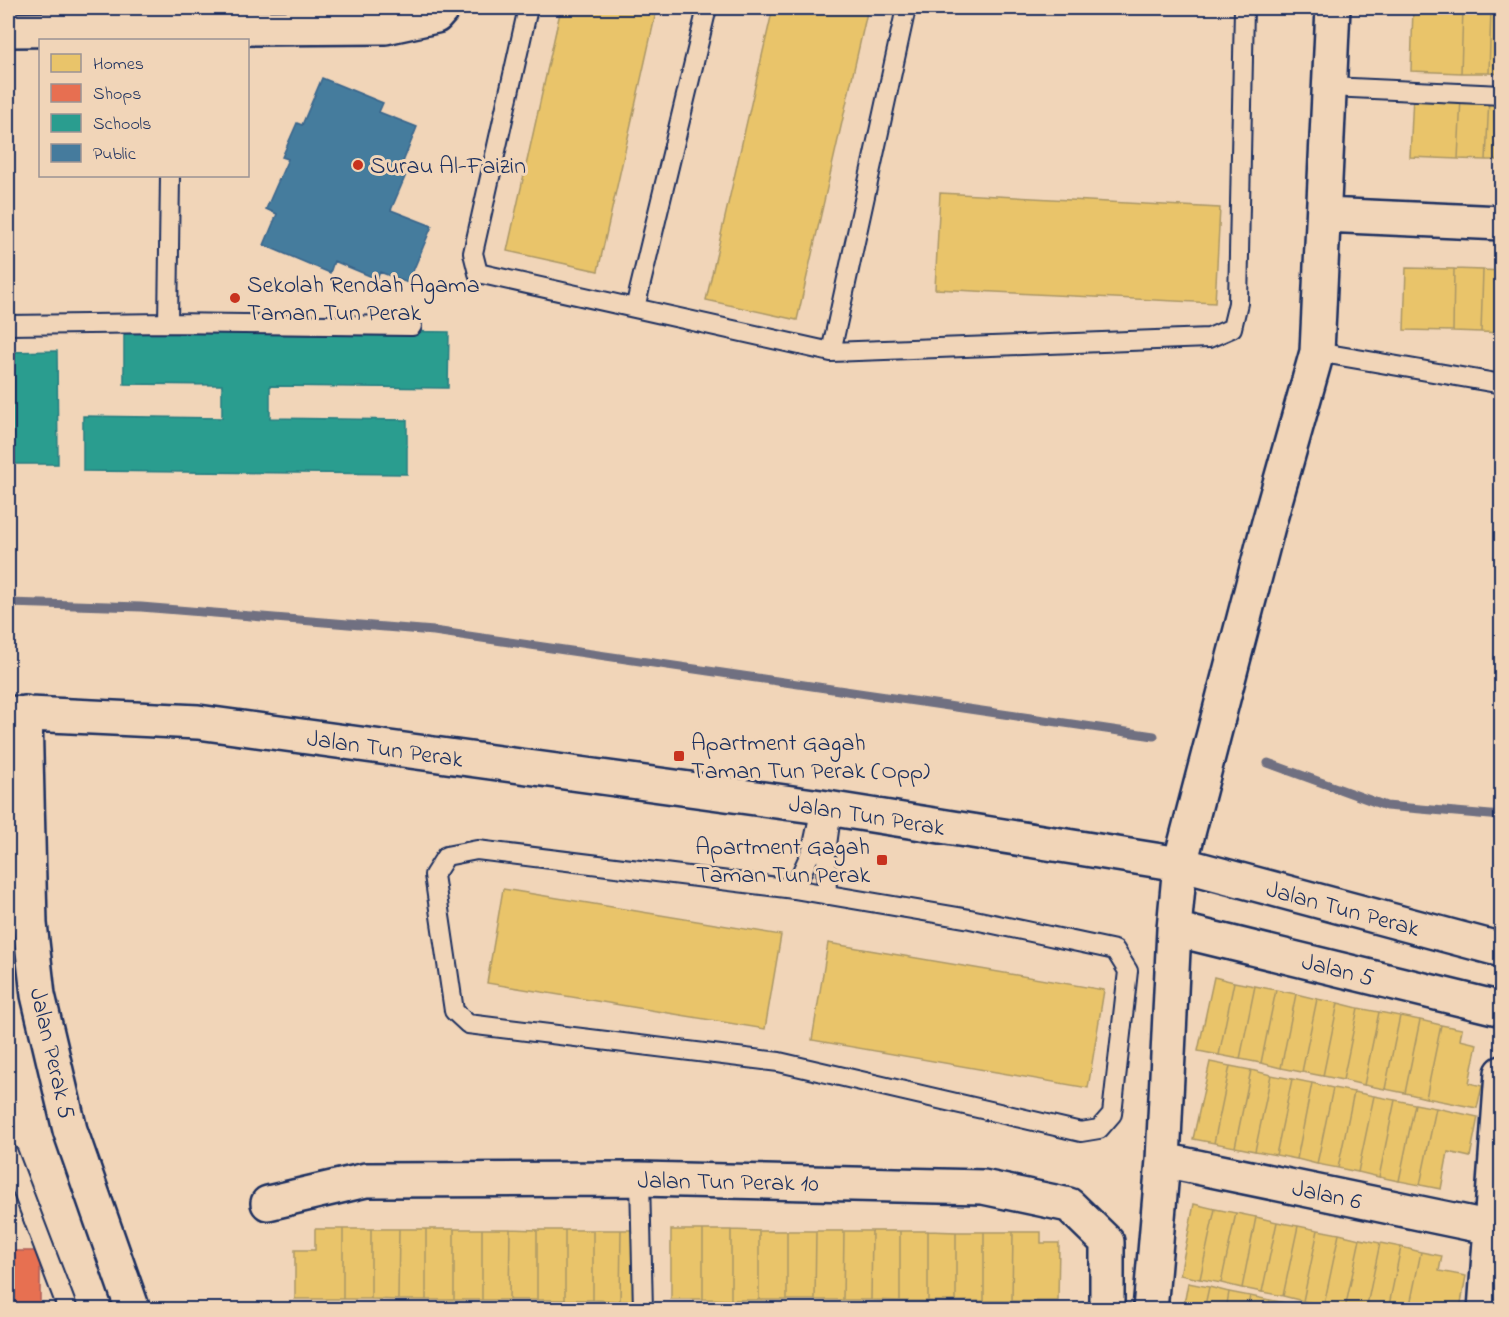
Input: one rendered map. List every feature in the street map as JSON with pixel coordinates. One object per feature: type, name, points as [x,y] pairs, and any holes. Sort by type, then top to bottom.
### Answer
[{"type":"street","points":[[8,30],[172,35],[385,27],[436,16],[443,8]]},
{"type":"street","points":[[1150,1310],[1163,1160],[1174,929],[1180,864],[1268,526],[1317,352],[1333,8]]},
{"type":"street","points":[[1324,215],[1502,223]]},
{"type":"street","name":"Jalan Tun Perak","points":[[16,713],[198,722],[827,808],[1180,864],[1502,950]]},
{"type":"street","name":"Jalan Perak 5","points":[[16,713],[17,798],[38,995],[70,1130],[133,1310]]},
{"type":"street","name":"Jalan 5","points":[[1174,929],[1502,1009]]},
{"type":"street","points":[[1485,1310],[1502,1073]]},
{"type":"street","name":"Jalan 6","points":[[1163,1160],[1492,1228]]},
{"type":"street","name":"Jalan Tun Perak 10","points":[[268,1203],[366,1180],[640,1179],[983,1187],[1069,1205],[1107,1242],[1107,1310]]},
{"type":"lane","points":[[528,8],[473,253],[478,273],[831,352],[1209,338],[1232,328],[1238,303],[1244,8]]},
{"type":"lane","points":[[635,308],[707,8]]},
{"type":"lane","points":[[831,352],[906,8]]},
{"type":"lane","points":[[1330,87],[1502,95]]},
{"type":"lane","points":[[168,323],[170,177]]},
{"type":"lane","points":[[8,325],[168,323],[412,326]]},
{"type":"lane","points":[[1317,352],[1502,384]]},
{"type":"lane","points":[[794,889],[812,850],[827,808]]},
{"type":"lane","points":[[827,808],[827,895]]},
{"type":"lane","points":[[477,850],[827,895],[970,920],[1116,950],[1128,971],[1112,1114],[1099,1129],[1081,1132],[779,1062],[468,1024],[454,1011],[434,875],[446,856],[477,850]]},
{"type":"lane","points":[[8,1153],[68,1310]]},
{"type":"lane","points":[[640,1179],[643,1310]]},
{"type":"building: Homes","points":[[561,8],[657,8],[598,271],[507,251]]},
{"type":"building: Homes","points":[[773,8],[868,8],[797,320],[706,300]]},
{"type":"building: Homes","points":[[1413,8],[1463,8],[1461,73],[1411,71]]},
{"type":"building: Homes","points":[[1463,8],[1491,9],[1489,73],[1461,73]]},
{"type":"building: Homes","points":[[1491,9],[1502,9],[1502,74],[1489,73]]},
{"type":"building: Homes","points":[[1413,95],[1461,97],[1458,159],[1410,157]]},
{"type":"building: Homes","points":[[1461,97],[1489,98],[1486,160],[1458,159]]},
{"type":"building: Homes","points":[[1489,98],[1502,99],[1502,160],[1486,160]]},
{"type":"building: Homes","points":[[940,193],[1220,208],[1215,303],[935,289]]},
{"type":"building: Homes","points":[[1406,268],[1454,269],[1453,331],[1404,330]]},
{"type":"building: Homes","points":[[1454,269],[1483,270],[1481,332],[1453,331]]},
{"type":"building: Homes","points":[[1483,270],[1502,271],[1502,333],[1481,332]]},
{"type":"building: Homes","points":[[503,889],[781,935],[765,1029],[487,983]]},
{"type":"building: Homes","points":[[828,943],[1104,990],[1088,1088],[812,1040]]},
{"type":"building: Homes","points":[[1214,977],[1234,982],[1219,1055],[1198,1051]]},
{"type":"building: Homes","points":[[1234,982],[1255,986],[1240,1059],[1219,1055]]},
{"type":"building: Homes","points":[[1255,986],[1276,990],[1261,1063],[1240,1059]]},
{"type":"building: Homes","points":[[1276,990],[1296,994],[1281,1068],[1261,1063]]},
{"type":"building: Homes","points":[[1296,994],[1317,999],[1302,1072],[1281,1068]]},
{"type":"building: Homes","points":[[1317,999],[1338,1003],[1323,1076],[1302,1072]]},
{"type":"building: Homes","points":[[1338,1003],[1358,1008],[1343,1080],[1323,1076]]},
{"type":"building: Homes","points":[[1358,1008],[1379,1012],[1364,1085],[1343,1080]]},
{"type":"building: Homes","points":[[1379,1012],[1400,1016],[1385,1089],[1364,1085]]},
{"type":"building: Homes","points":[[1400,1016],[1420,1020],[1405,1093],[1385,1089]]},
{"type":"building: Homes","points":[[1420,1020],[1441,1025],[1426,1098],[1405,1093]]},
{"type":"building: Homes","points":[[1441,1025],[1462,1029],[1460,1040],[1477,1044],[1469,1083],[1482,1086],[1477,1108],[1426,1098]]},
{"type":"building: Homes","points":[[1210,1062],[1230,1066],[1214,1143],[1193,1139]]},
{"type":"building: Homes","points":[[1230,1066],[1251,1070],[1235,1147],[1214,1143]]},
{"type":"building: Homes","points":[[1251,1070],[1271,1075],[1255,1151],[1235,1147]]},
{"type":"building: Homes","points":[[1271,1075],[1292,1079],[1276,1155],[1255,1151]]},
{"type":"building: Homes","points":[[1292,1079],[1312,1083],[1297,1159],[1276,1155]]},
{"type":"building: Homes","points":[[1312,1083],[1333,1088],[1317,1164],[1297,1159]]},
{"type":"building: Homes","points":[[1333,1088],[1354,1092],[1338,1168],[1317,1164]]},
{"type":"building: Homes","points":[[1354,1092],[1374,1096],[1358,1172],[1338,1168]]},
{"type":"building: Homes","points":[[1374,1096],[1395,1100],[1379,1177],[1358,1172]]},
{"type":"building: Homes","points":[[1395,1100],[1415,1104],[1399,1181],[1379,1177]]},
{"type":"building: Homes","points":[[1415,1104],[1436,1108],[1420,1185],[1399,1181]]},
{"type":"building: Homes","points":[[1436,1108],[1478,1117],[1470,1157],[1448,1152],[1441,1189],[1420,1185]]},
{"type":"building: Homes","points":[[1194,1204],[1215,1209],[1200,1279],[1180,1275]]},
{"type":"building: Homes","points":[[1215,1209],[1236,1213],[1221,1283],[1200,1279]]},
{"type":"building: Homes","points":[[1236,1213],[1256,1217],[1242,1288],[1221,1283]]},
{"type":"building: Homes","points":[[1256,1217],[1277,1222],[1262,1292],[1242,1288]]},
{"type":"building: Homes","points":[[1277,1222],[1298,1226],[1283,1296],[1262,1292]]},
{"type":"building: Homes","points":[[1298,1226],[1318,1230],[1303,1301],[1283,1296]]},
{"type":"building: Homes","points":[[315,1229],[343,1229],[343,1299],[295,1299],[295,1250],[315,1250]]},
{"type":"building: Homes","points":[[343,1229],[371,1229],[371,1299],[343,1299]]},
{"type":"building: Homes","points":[[371,1229],[399,1229],[398,1300],[371,1299]]},
{"type":"building: Homes","points":[[399,1229],[426,1229],[426,1300],[398,1300]]},
{"type":"building: Homes","points":[[426,1229],[454,1229],[454,1300],[426,1300]]},
{"type":"building: Homes","points":[[454,1229],[482,1229],[482,1300],[454,1300]]},
{"type":"building: Homes","points":[[482,1229],[510,1229],[509,1300],[482,1300]]},
{"type":"building: Homes","points":[[510,1229],[537,1230],[537,1300],[509,1300]]},
{"type":"building: Homes","points":[[537,1230],[565,1230],[565,1300],[537,1300]]},
{"type":"building: Homes","points":[[565,1230],[593,1230],[593,1300],[565,1300]]},
{"type":"building: Homes","points":[[593,1230],[621,1230],[620,1301],[593,1300]]},
{"type":"building: Homes","points":[[621,1230],[649,1230],[648,1301],[620,1301]]},
{"type":"building: Homes","points":[[671,1230],[703,1230],[703,1299],[671,1299]]},
{"type":"building: Homes","points":[[703,1230],[731,1230],[731,1300],[703,1299]]},
{"type":"building: Homes","points":[[731,1230],[759,1231],[759,1300],[731,1300]]},
{"type":"building: Homes","points":[[1318,1230],[1339,1234],[1324,1305],[1303,1301]]},
{"type":"building: Homes","points":[[759,1231],[787,1231],[787,1300],[759,1300]]},
{"type":"building: Homes","points":[[787,1231],[816,1231],[815,1300],[787,1300]]},
{"type":"building: Homes","points":[[816,1231],[844,1231],[843,1300],[815,1300]]},
{"type":"building: Homes","points":[[844,1231],[872,1231],[871,1300],[843,1300]]},
{"type":"building: Homes","points":[[872,1231],[900,1231],[900,1301],[871,1300]]},
{"type":"building: Homes","points":[[900,1231],[928,1231],[928,1301],[900,1301]]},
{"type":"building: Homes","points":[[928,1231],[956,1232],[956,1301],[928,1301]]},
{"type":"building: Homes","points":[[956,1232],[984,1232],[984,1301],[956,1301]]},
{"type":"building: Homes","points":[[984,1232],[1013,1232],[1012,1301],[984,1301]]},
{"type":"building: Homes","points":[[1013,1232],[1041,1232],[1041,1243],[1059,1243],[1058,1301],[1012,1301]]},
{"type":"building: Homes","points":[[1339,1234],[1360,1239],[1345,1309],[1324,1305]]},
{"type":"building: Homes","points":[[1360,1239],[1380,1243],[1366,1310],[1345,1309]]},
{"type":"building: Homes","points":[[1380,1243],[1401,1247],[1388,1310],[1366,1310]]},
{"type":"building: Homes","points":[[1401,1247],[1421,1252],[1409,1310],[1388,1310]]},
{"type":"building: Homes","points":[[1421,1252],[1442,1256],[1439,1271],[1466,1276],[1461,1303],[1475,1306],[1475,1310],[1409,1310]]},
{"type":"building: Homes","points":[[1188,1283],[1209,1287],[1204,1310],[1183,1310]]},
{"type":"building: Homes","points":[[1209,1287],[1229,1292],[1226,1310],[1204,1310]]},
{"type":"building: Homes","points":[[1229,1292],[1250,1296],[1247,1310],[1226,1310]]},
{"type":"building: Homes","points":[[1250,1296],[1270,1300],[1268,1310],[1247,1310]]},
{"type":"building: Homes","points":[[1270,1300],[1291,1304],[1289,1310],[1268,1310]]},
{"type":"building: Homes","points":[[1291,1304],[1311,1308],[1311,1310],[1289,1310]]},
{"type":"building: Shops","points":[[8,1251],[40,1251],[40,1310],[8,1310]]},
{"type":"building: Schools","points":[[124,328],[449,332],[448,388],[270,386],[270,418],[407,420],[407,474],[83,471],[83,416],[222,418],[222,385],[124,384]]},
{"type":"building: Schools","points":[[57,351],[58,464],[8,464],[8,352]]},
{"type":"building: Public","points":[[322,78],[383,103],[379,112],[417,127],[401,167],[408,170],[391,210],[432,226],[408,283],[380,272],[377,279],[334,261],[330,273],[264,245],[277,214],[266,209],[288,159],[282,157],[297,123],[302,125]]},
{"type":"waterway","points":[[8,603],[141,607],[434,631],[1154,736]]},
{"type":"waterway","points":[[1268,763],[1386,806],[1502,816]]},
{"type":"place","name":"Surau Al-Faizin","points":[[358,165]]},
{"type":"place","name":"Sekolah Rendah Agama Taman Tun Perak","points":[[235,298]]},
{"type":"place","name":"Apartment Gagah Taman Tun Perak (Opp)","points":[[679,756]]},
{"type":"place","name":"Apartment Gagah Taman Tun Perak","points":[[882,860]]}]
